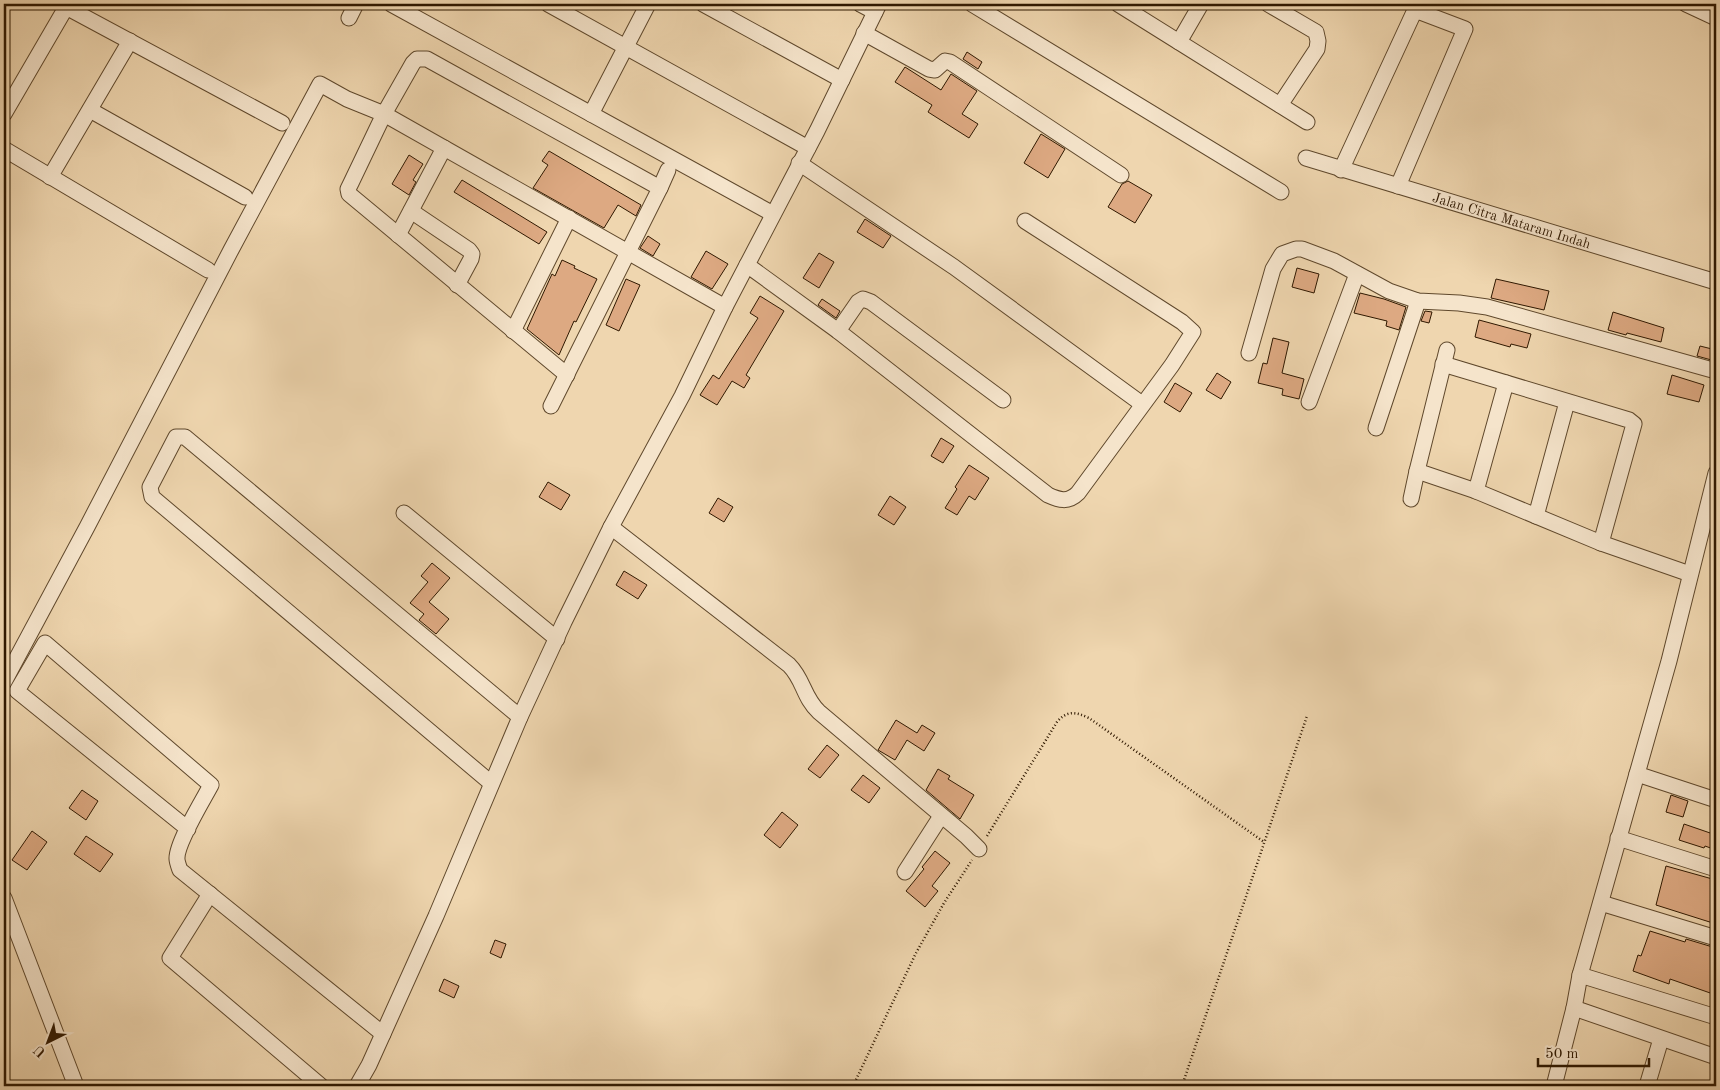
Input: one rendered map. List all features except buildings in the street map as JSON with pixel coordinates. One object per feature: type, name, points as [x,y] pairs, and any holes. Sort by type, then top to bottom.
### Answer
[{"type":"street","points":[[349,18],[356,4]]},
{"type":"street","points":[[391,4],[773,214]]},
{"type":"street","points":[[548,4],[808,148]]},
{"type":"street","points":[[591,114],[648,4]]},
{"type":"street","points":[[703,4],[842,80]]},
{"type":"street","points":[[357,1086],[383,1034],[436,916],[520,717],[611,527],[682,396],[725,307],[808,148],[877,8],[860,4]]},
{"type":"street","points":[[972,4],[1281,192]]},
{"type":"street","points":[[1118,4],[1307,122]]},
{"type":"street","points":[[1179,42],[1201,4]]},
{"type":"street","points":[[1268,4],[1316,32],[1318,40],[1317,49],[1280,105]]},
{"type":"street","points":[[1686,4],[1716,18]]},
{"type":"street","points":[[4,114],[67,5],[282,123]]},
{"type":"street","points":[[1341,170],[1416,10],[1465,29],[1398,186]]},
{"type":"street","points":[[864,32],[929,69],[935,70],[944,61],[950,62],[1121,175]]},
{"type":"street","points":[[50,177],[130,41]]},
{"type":"street","points":[[567,375],[349,194],[348,189],[384,114],[413,63],[421,58],[427,59],[660,188]]},
{"type":"street","points":[[4,682],[88,527],[231,250],[320,84],[353,102],[384,114],[725,307]]},
{"type":"street","points":[[90,110],[245,197]]},
{"type":"street","points":[[398,235],[444,148]]},
{"type":"street","points":[[4,149],[208,270]]},
{"type":"street","name":"Jalan Citra Mataram Indah","points":[[1306,158],[1716,282]]},
{"type":"street","points":[[799,163],[949,263],[1138,400]]},
{"type":"street","points":[[551,406],[668,170]]},
{"type":"street","points":[[411,211],[472,254],[472,259],[457,285]]},
{"type":"street","points":[[513,332],[569,218]]},
{"type":"street","points":[[747,265],[838,331],[1048,495],[1066,500],[1078,493],[1138,400],[1172,365],[1193,332],[1185,324],[1025,221]]},
{"type":"street","points":[[1249,353],[1273,269],[1282,254],[1302,249],[1334,261],[1389,291],[1418,301],[1459,302],[1487,308],[1716,371]]},
{"type":"street","points":[[1309,402],[1357,274]]},
{"type":"street","points":[[838,331],[858,302],[863,299],[871,302],[1003,400]]},
{"type":"street","points":[[1376,428],[1418,301]]},
{"type":"street","points":[[1411,499],[1445,357],[1506,383],[1629,420],[1634,424],[1601,544]]},
{"type":"street","points":[[1476,491],[1506,383]]},
{"type":"street","points":[[1536,516],[1567,402]]},
{"type":"street","points":[[491,783],[152,497],[150,487],[176,437],[185,437],[520,717]]},
{"type":"street","points":[[1417,471],[1476,491],[1601,544],[1690,574]]},
{"type":"street","points":[[1554,1086],[1574,1008],[1580,975],[1669,661],[1690,574],[1713,503],[1716,473]]},
{"type":"street","points":[[404,513],[557,639]]},
{"type":"street","points":[[611,527],[789,665],[801,681],[807,698],[819,712],[979,849]]},
{"type":"street","points":[[188,829],[17,691],[45,643],[211,785],[188,829],[178,848],[177,858],[180,870],[383,1034]]},
{"type":"street","points":[[1637,774],[1716,800]]},
{"type":"street","points":[[905,872],[941,816]]},
{"type":"street","points":[[1618,838],[1716,869]]},
{"type":"street","points":[[210,894],[170,958],[321,1086]]},
{"type":"street","points":[[4,898],[76,1086]]},
{"type":"street","points":[[1601,903],[1716,938]]},
{"type":"street","points":[[1580,975],[1716,1017]]},
{"type":"street","points":[[1574,1008],[1716,1057]]},
{"type":"street","points":[[1648,1086],[1661,1039]]},
{"type":"path","points":[[853,1086],[916,953],[944,903],[1062,716],[1071,713],[1089,718],[1264,842]]},
{"type":"path","points":[[1182,1086],[1307,716]]}]
